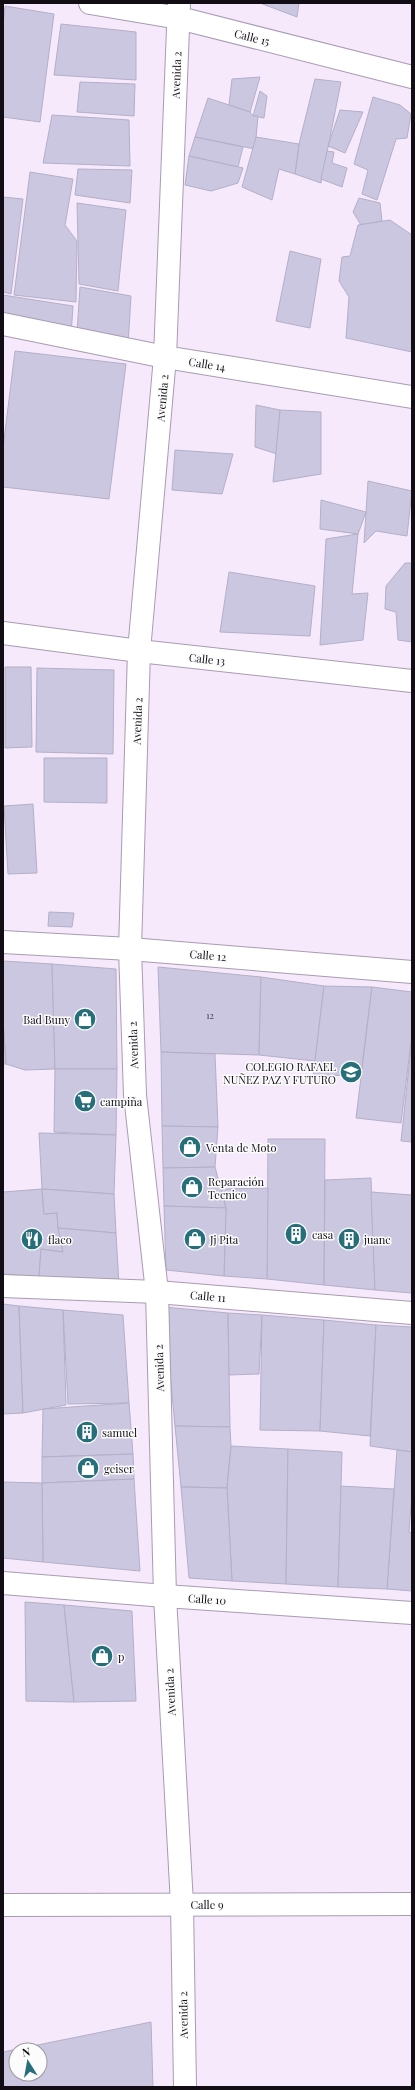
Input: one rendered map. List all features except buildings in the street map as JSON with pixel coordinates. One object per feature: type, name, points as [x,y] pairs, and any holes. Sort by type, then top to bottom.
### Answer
[{"type":"street","name":"Calle 15","points":[[90,3],[179,10],[412,77]]},
{"type":"street","name":"Avenida 2","points":[[179,10],[165,357],[139,651],[130,948],[135,1095],[157,1292],[165,1596],[182,1904],[184,2087]]},
{"type":"street","name":"Calle 14","points":[[3,324],[165,357],[412,397]]},
{"type":"street","name":"Calle 13","points":[[3,633],[139,651],[412,681]]},
{"type":"street","name":"Calle 12","points":[[3,942],[130,948],[412,972]]},
{"type":"street","name":"Calle 11","points":[[3,1286],[157,1292],[412,1313]]},
{"type":"street","name":"Calle 10","points":[[3,1583],[412,1613]]},
{"type":"street","name":"Calle 9","points":[[3,1905],[412,1904]]},
{"type":"place","name":"Bad Buny","points":[[85,1019]]},
{"type":"place","name":"COLEGIO RAFAEL NUÑEZ PAZ Y FUTURO","points":[[351,1072]]},
{"type":"place","name":"campiña","points":[[85,1101]]},
{"type":"place","name":"Venta de Moto","points":[[190,1147]]},
{"type":"place","name":"Reparación Tecnico","points":[[192,1187]]},
{"type":"place","name":"casa","points":[[296,1234]]},
{"type":"place","name":"flaco","points":[[32,1239]]},
{"type":"place","name":"Jj Pita","points":[[195,1239]]},
{"type":"place","name":"juanc","points":[[349,1239]]},
{"type":"place","name":"samuel","points":[[87,1432]]},
{"type":"place","name":"geiser","points":[[88,1468]]},
{"type":"place","name":"p","points":[[102,1656]]}]
